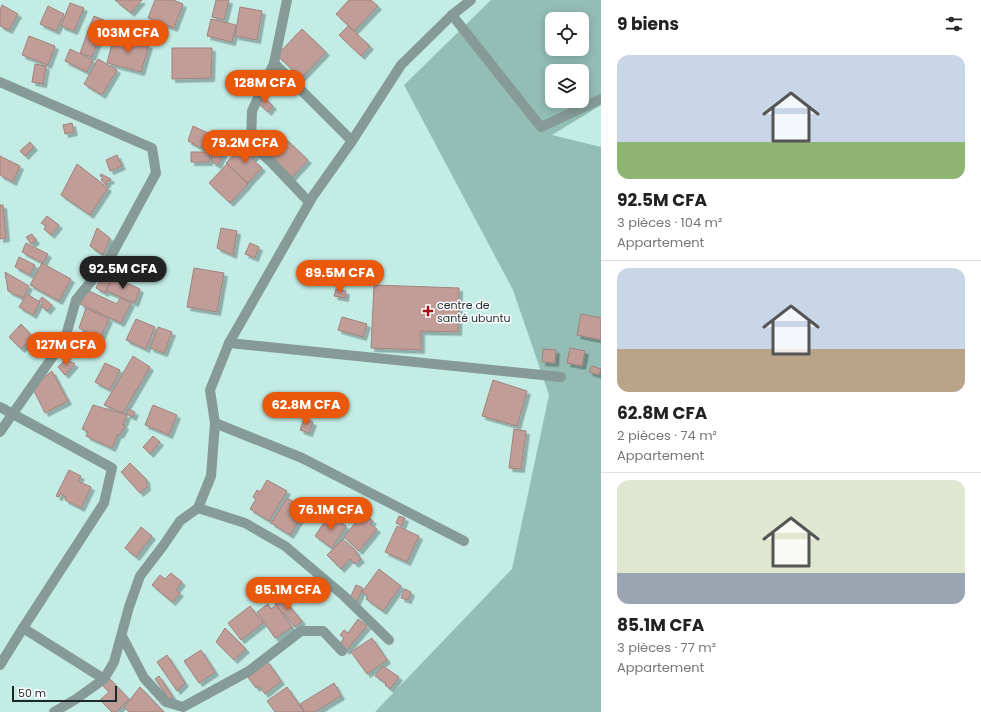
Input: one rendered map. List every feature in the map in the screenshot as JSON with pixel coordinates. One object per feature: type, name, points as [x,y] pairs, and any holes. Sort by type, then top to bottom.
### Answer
[{"type":"street","points":[[287,0],[274,63],[252,111],[251,144],[271,162],[309,202]]},
{"type":"street","points":[[54,712],[76,699],[104,679],[114,662],[140,576],[180,521],[198,508],[211,476],[215,423],[210,390],[229,343],[309,202],[352,141],[401,65],[452,15],[471,0]]},
{"type":"street","points":[[452,15],[541,127],[601,99]]},
{"type":"street","points":[[274,63],[352,141]]},
{"type":"street","points":[[0,82],[152,148],[156,173],[110,258],[76,300],[65,339],[0,432]]},
{"type":"street","points":[[229,343],[561,377]]},
{"type":"street","points":[[0,407],[112,468],[104,503],[0,665]]},
{"type":"street","points":[[215,423],[302,458],[464,541]]},
{"type":"street","points":[[198,508],[245,523],[285,546],[343,595],[389,640]]},
{"type":"street","points":[[23,628],[104,679]]},
{"type":"street","points":[[122,636],[144,678],[166,702],[183,707],[249,671],[301,631],[323,631],[342,651]]},
{"type":"green space","points":[[491,0],[601,0],[601,105],[552,135],[601,147],[601,712],[375,712],[512,569],[549,395],[513,290],[404,85]]},
{"type":"building","points":[[115,0],[142,0],[131,13]]},
{"type":"building","points":[[155,0],[173,0],[183,4],[174,28],[148,18]]},
{"type":"building","points":[[216,0],[229,0],[224,20],[212,17]]},
{"type":"building","points":[[349,0],[371,0],[378,6],[354,31],[336,14]]},
{"type":"building","points":[[70,3],[84,8],[74,31],[61,26]]},
{"type":"building","points":[[2,5],[18,14],[9,30],[0,26],[0,10]]},
{"type":"building","points":[[48,6],[64,14],[56,31],[40,24]]},
{"type":"building","points":[[240,7],[262,11],[257,40],[235,36]]},
{"type":"building","points":[[94,16],[111,23],[104,40],[87,33]]},
{"type":"building","points":[[211,19],[236,25],[232,42],[207,36]]},
{"type":"building","points":[[348,26],[370,46],[361,56],[339,35]]},
{"type":"building","points":[[302,29],[326,52],[301,78],[277,55]]},
{"type":"building","points":[[87,34],[99,38],[92,57],[80,53]]},
{"type":"building","points":[[29,36],[55,46],[48,65],[22,55]]},
{"type":"building","points":[[114,36],[149,45],[141,72],[107,63]]},
{"type":"building","points":[[172,48],[212,48],[211,78],[172,79]]},
{"type":"building","points":[[70,49],[93,60],[87,72],[65,61]]},
{"type":"building","points":[[98,59],[117,70],[102,95],[84,84]]},
{"type":"building","points":[[35,64],[46,66],[43,84],[32,82]]},
{"type":"building","points":[[262,95],[273,106],[268,112],[257,102]]},
{"type":"building","points":[[72,123],[74,132],[65,134],[63,125]]},
{"type":"building","points":[[193,126],[210,134],[207,141],[205,140],[201,148],[188,141]]},
{"type":"building","points":[[209,137],[227,145],[218,165],[212,162],[211,152],[204,149]]},
{"type":"building","points":[[286,139],[308,160],[290,179],[268,158]]},
{"type":"building","points":[[30,142],[34,147],[25,156],[20,151]]},
{"type":"building","points":[[244,144],[256,155],[252,159],[262,168],[248,183],[226,163]]},
{"type":"building","points":[[191,152],[210,152],[209,162],[191,162]]},
{"type":"building","points":[[117,155],[122,166],[110,171],[106,160]]},
{"type":"building","points":[[0,156],[20,166],[13,182],[0,175]]},
{"type":"building","points":[[77,164],[108,188],[90,215],[61,195]]},
{"type":"building","points":[[227,164],[248,184],[230,203],[209,183]]},
{"type":"building","points":[[101,174],[111,179],[110,181],[108,180],[106,185],[101,180],[103,177],[100,176]]},
{"type":"building","points":[[0,205],[3,205],[6,238],[0,239]]},
{"type":"building","points":[[47,216],[59,225],[51,235],[44,229],[46,226],[41,223]]},
{"type":"building","points":[[97,228],[110,238],[103,255],[90,246]]},
{"type":"building","points":[[221,228],[237,231],[233,255],[217,248]]},
{"type":"building","points":[[32,234],[36,241],[31,244],[26,237]]},
{"type":"building","points":[[26,243],[48,254],[43,263],[22,252]]},
{"type":"building","points":[[250,243],[259,247],[255,258],[245,254]]},
{"type":"building","points":[[19,257],[35,265],[30,275],[15,267]]},
{"type":"building","points":[[42,263],[71,279],[59,301],[30,285]]},
{"type":"building","points":[[194,268],[224,273],[217,312],[187,307]]},
{"type":"building","points":[[5,272],[29,286],[23,298],[8,291]]},
{"type":"building","points":[[104,272],[113,276],[105,293],[96,288]]},
{"type":"building","points":[[113,277],[140,289],[135,303],[106,291]]},
{"type":"building","points":[[374,285],[459,288],[458,332],[421,331],[421,350],[371,348]]},
{"type":"building","points":[[336,289],[346,291],[345,298],[334,296]]},
{"type":"building","points":[[87,290],[117,304],[120,298],[131,303],[121,323],[80,304]]},
{"type":"building","points":[[27,294],[40,302],[33,315],[19,307]]},
{"type":"building","points":[[42,297],[52,305],[47,311],[41,306],[43,303],[39,301]]},
{"type":"building","points":[[86,308],[109,319],[100,339],[79,328]]},
{"type":"building","points":[[581,314],[601,318],[601,340],[577,335]]},
{"type":"building","points":[[342,317],[367,324],[363,337],[338,330]]},
{"type":"building","points":[[136,319],[155,327],[146,349],[126,340]]},
{"type":"building","points":[[21,324],[33,337],[21,349],[9,337]]},
{"type":"building","points":[[158,327],[172,332],[164,353],[150,348]]},
{"type":"building","points":[[64,342],[73,347],[66,357],[58,352]]},
{"type":"building","points":[[570,348],[585,351],[582,366],[567,363]]},
{"type":"building","points":[[543,349],[556,350],[555,363],[542,362]]},
{"type":"building","points":[[133,356],[150,367],[123,413],[104,405]]},
{"type":"building","points":[[66,359],[75,364],[65,375],[58,367]]},
{"type":"building","points":[[105,363],[120,370],[110,390],[95,382]]},
{"type":"building","points":[[592,366],[601,369],[599,375],[589,372]]},
{"type":"building","points":[[52,371],[68,401],[45,413],[32,387]]},
{"type":"building","points":[[493,380],[527,391],[517,426],[482,416]]},
{"type":"building","points":[[93,405],[127,415],[123,425],[125,426],[120,435],[118,434],[112,448],[86,436],[88,432],[82,429]]},
{"type":"building","points":[[153,405],[177,415],[169,435],[145,425]]},
{"type":"building","points":[[128,409],[135,412],[133,417],[126,414]]},
{"type":"building","points":[[304,419],[313,422],[309,433],[300,430]]},
{"type":"building","points":[[514,429],[526,431],[521,469],[509,468]]},
{"type":"building","points":[[153,436],[160,442],[150,454],[143,447]]},
{"type":"building","points":[[130,463],[146,479],[147,487],[140,493],[121,472]]},
{"type":"building","points":[[69,470],[81,476],[78,481],[91,487],[81,508],[65,500],[66,497],[60,494],[59,497],[56,496]]},
{"type":"building","points":[[267,480],[287,491],[269,521],[250,509],[256,499],[253,497],[257,490],[260,492]]},
{"type":"building","points":[[287,498],[306,509],[290,535],[271,523]]},
{"type":"building","points":[[363,513],[373,521],[370,524],[377,529],[359,551],[344,537]]},
{"type":"building","points":[[329,515],[346,526],[332,548],[315,536]]},
{"type":"building","points":[[399,516],[405,518],[402,526],[396,523]]},
{"type":"building","points":[[397,526],[419,536],[407,562],[385,552]]},
{"type":"building","points":[[141,527],[152,536],[136,557],[125,548]]},
{"type":"building","points":[[343,539],[357,552],[356,553],[361,559],[355,564],[350,559],[341,569],[327,555]]},
{"type":"building","points":[[379,569],[401,586],[383,611],[366,599],[368,596],[362,592]]},
{"type":"building","points":[[171,573],[182,582],[176,590],[180,593],[172,602],[152,585],[160,575],[165,579]]},
{"type":"building","points":[[356,585],[363,588],[356,603],[349,600]]},
{"type":"building","points":[[405,589],[411,592],[408,600],[401,598]]},
{"type":"building","points":[[280,595],[302,621],[295,627],[273,601]]},
{"type":"building","points":[[268,604],[271,609],[276,605],[292,627],[275,638],[257,612]]},
{"type":"building","points":[[250,606],[263,623],[241,640],[228,623]]},
{"type":"building","points":[[358,619],[367,626],[346,651],[339,645],[344,638],[340,635],[344,630],[348,633]]},
{"type":"building","points":[[225,628],[246,649],[234,660],[216,642]]},
{"type":"building","points":[[372,638],[387,660],[367,674],[351,652]]},
{"type":"building","points":[[201,650],[215,672],[199,683],[184,661]]},
{"type":"building","points":[[167,655],[185,683],[177,691],[157,662]]},
{"type":"building","points":[[267,661],[281,681],[265,694],[259,686],[256,688],[247,676]]},
{"type":"building","points":[[383,666],[399,677],[390,689],[385,685],[386,683],[375,676]]},
{"type":"building","points":[[159,676],[173,697],[169,699],[155,679]]},
{"type":"building","points":[[108,677],[129,699],[116,712],[112,712],[100,700],[109,692],[101,684]]},
{"type":"building","points":[[334,683],[341,696],[315,712],[305,712],[300,704]]},
{"type":"building","points":[[140,687],[164,712],[129,712],[124,707]]},
{"type":"building","points":[[287,687],[304,712],[275,712],[267,701]]},
{"type":"place","name":"centre de santé ubuntu","points":[[428,311]]}]
